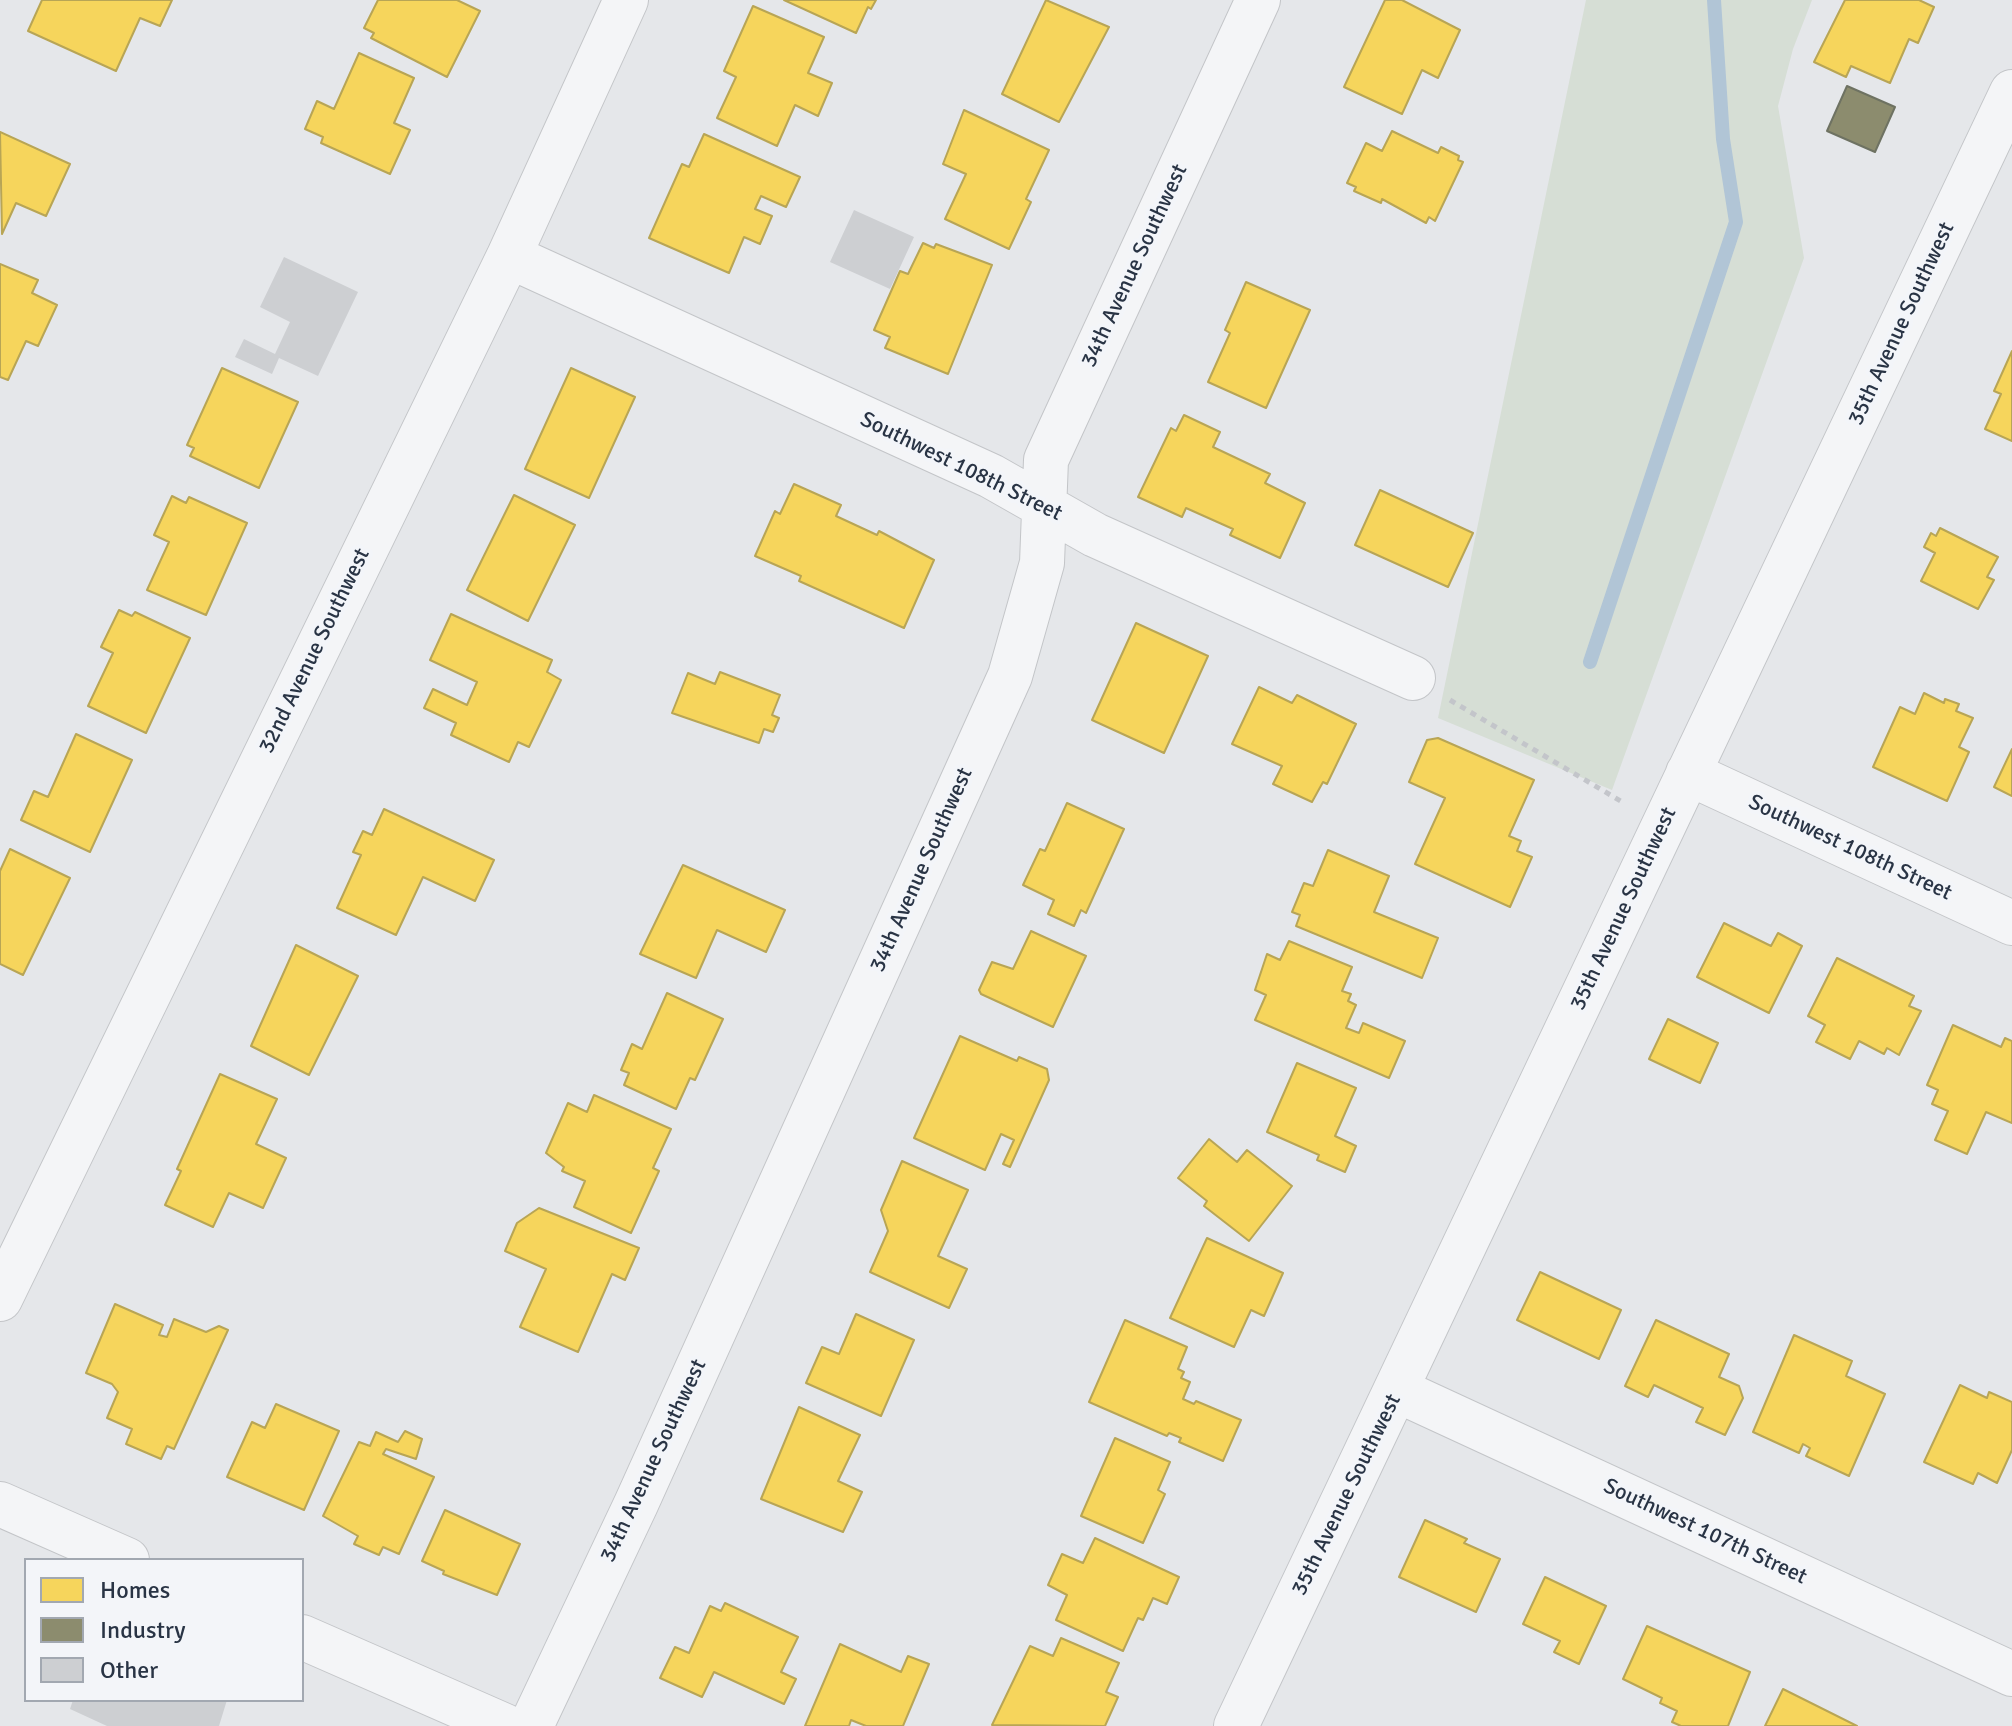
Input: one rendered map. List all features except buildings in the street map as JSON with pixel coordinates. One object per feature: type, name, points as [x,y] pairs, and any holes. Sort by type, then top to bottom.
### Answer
[{"type":"street","name":"32nd Avenue Southwest","points":[[0,1299],[509,256],[626,0]]},
{"type":"street","name":"34th Avenue Southwest","points":[[531,1726],[636,1504],[1010,676],[1042,563],[1046,460],[1258,0]]},
{"type":"street","name":"35th Avenue Southwest","points":[[1236,1726],[2012,92]]},
{"type":"street","name":"Southwest 108th Street","points":[[509,256],[991,476],[1095,535],[1413,678]]},
{"type":"street","name":"Southwest 108th Street","points":[[1688,773],[2012,923]]},
{"type":"street","name":"Southwest 107th Street","points":[[1397,1390],[2012,1674]]},
{"type":"street","points":[[0,1504],[122,1558]]},
{"type":"street","points":[[304,1638],[505,1726]]},
{"type":"path","points":[[1413,678],[1618,800],[1664,823]]},
{"type":"shaded area","points":[[1586,0],[1812,0],[1793,49],[1778,106],[1804,258],[1612,790],[1438,718]]},
{"type":"waterway","points":[[1590,662],[1736,222],[1723,139],[1714,0]]}]
